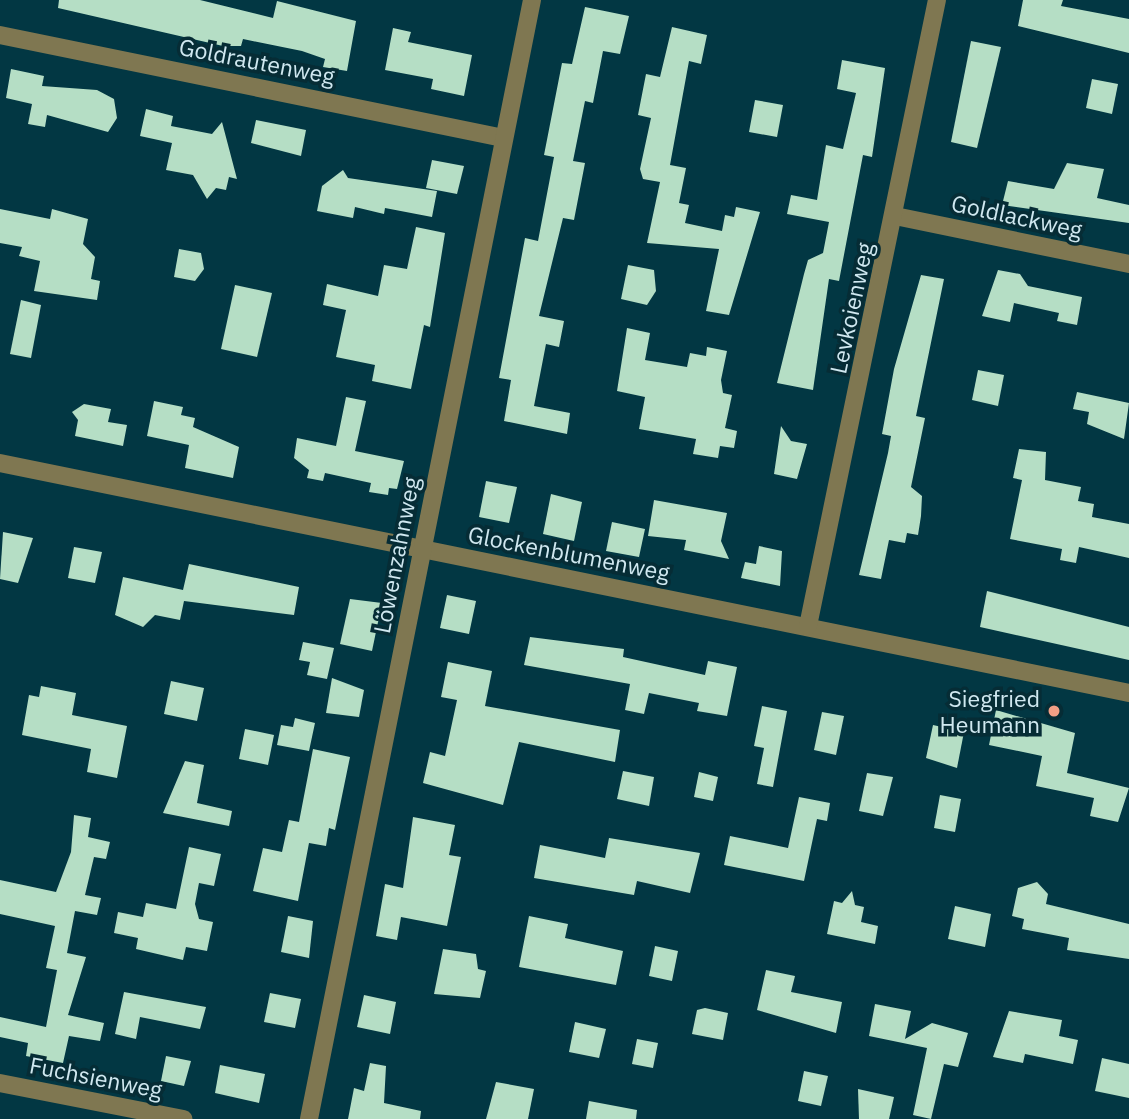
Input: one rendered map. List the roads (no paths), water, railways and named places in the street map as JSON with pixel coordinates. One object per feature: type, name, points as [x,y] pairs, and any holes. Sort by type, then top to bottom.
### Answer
[{"type":"street","name":"Löwenzahnweg","points":[[309,1119],[532,0]]},
{"type":"street","name":"Levkoienweg","points":[[808,626],[895,216],[937,0]]},
{"type":"street","name":"Goldrautenweg","points":[[0,35],[503,138]]},
{"type":"street","name":"Goldlackweg","points":[[895,216],[1129,264]]},
{"type":"street","name":"Glockenblumenweg","points":[[0,463],[1129,692]]},
{"type":"street","name":"Fuchsienweg","points":[[0,1083],[183,1119]]},
{"type":"place","name":"Siegfried Heumann","points":[[1054,711]]}]
